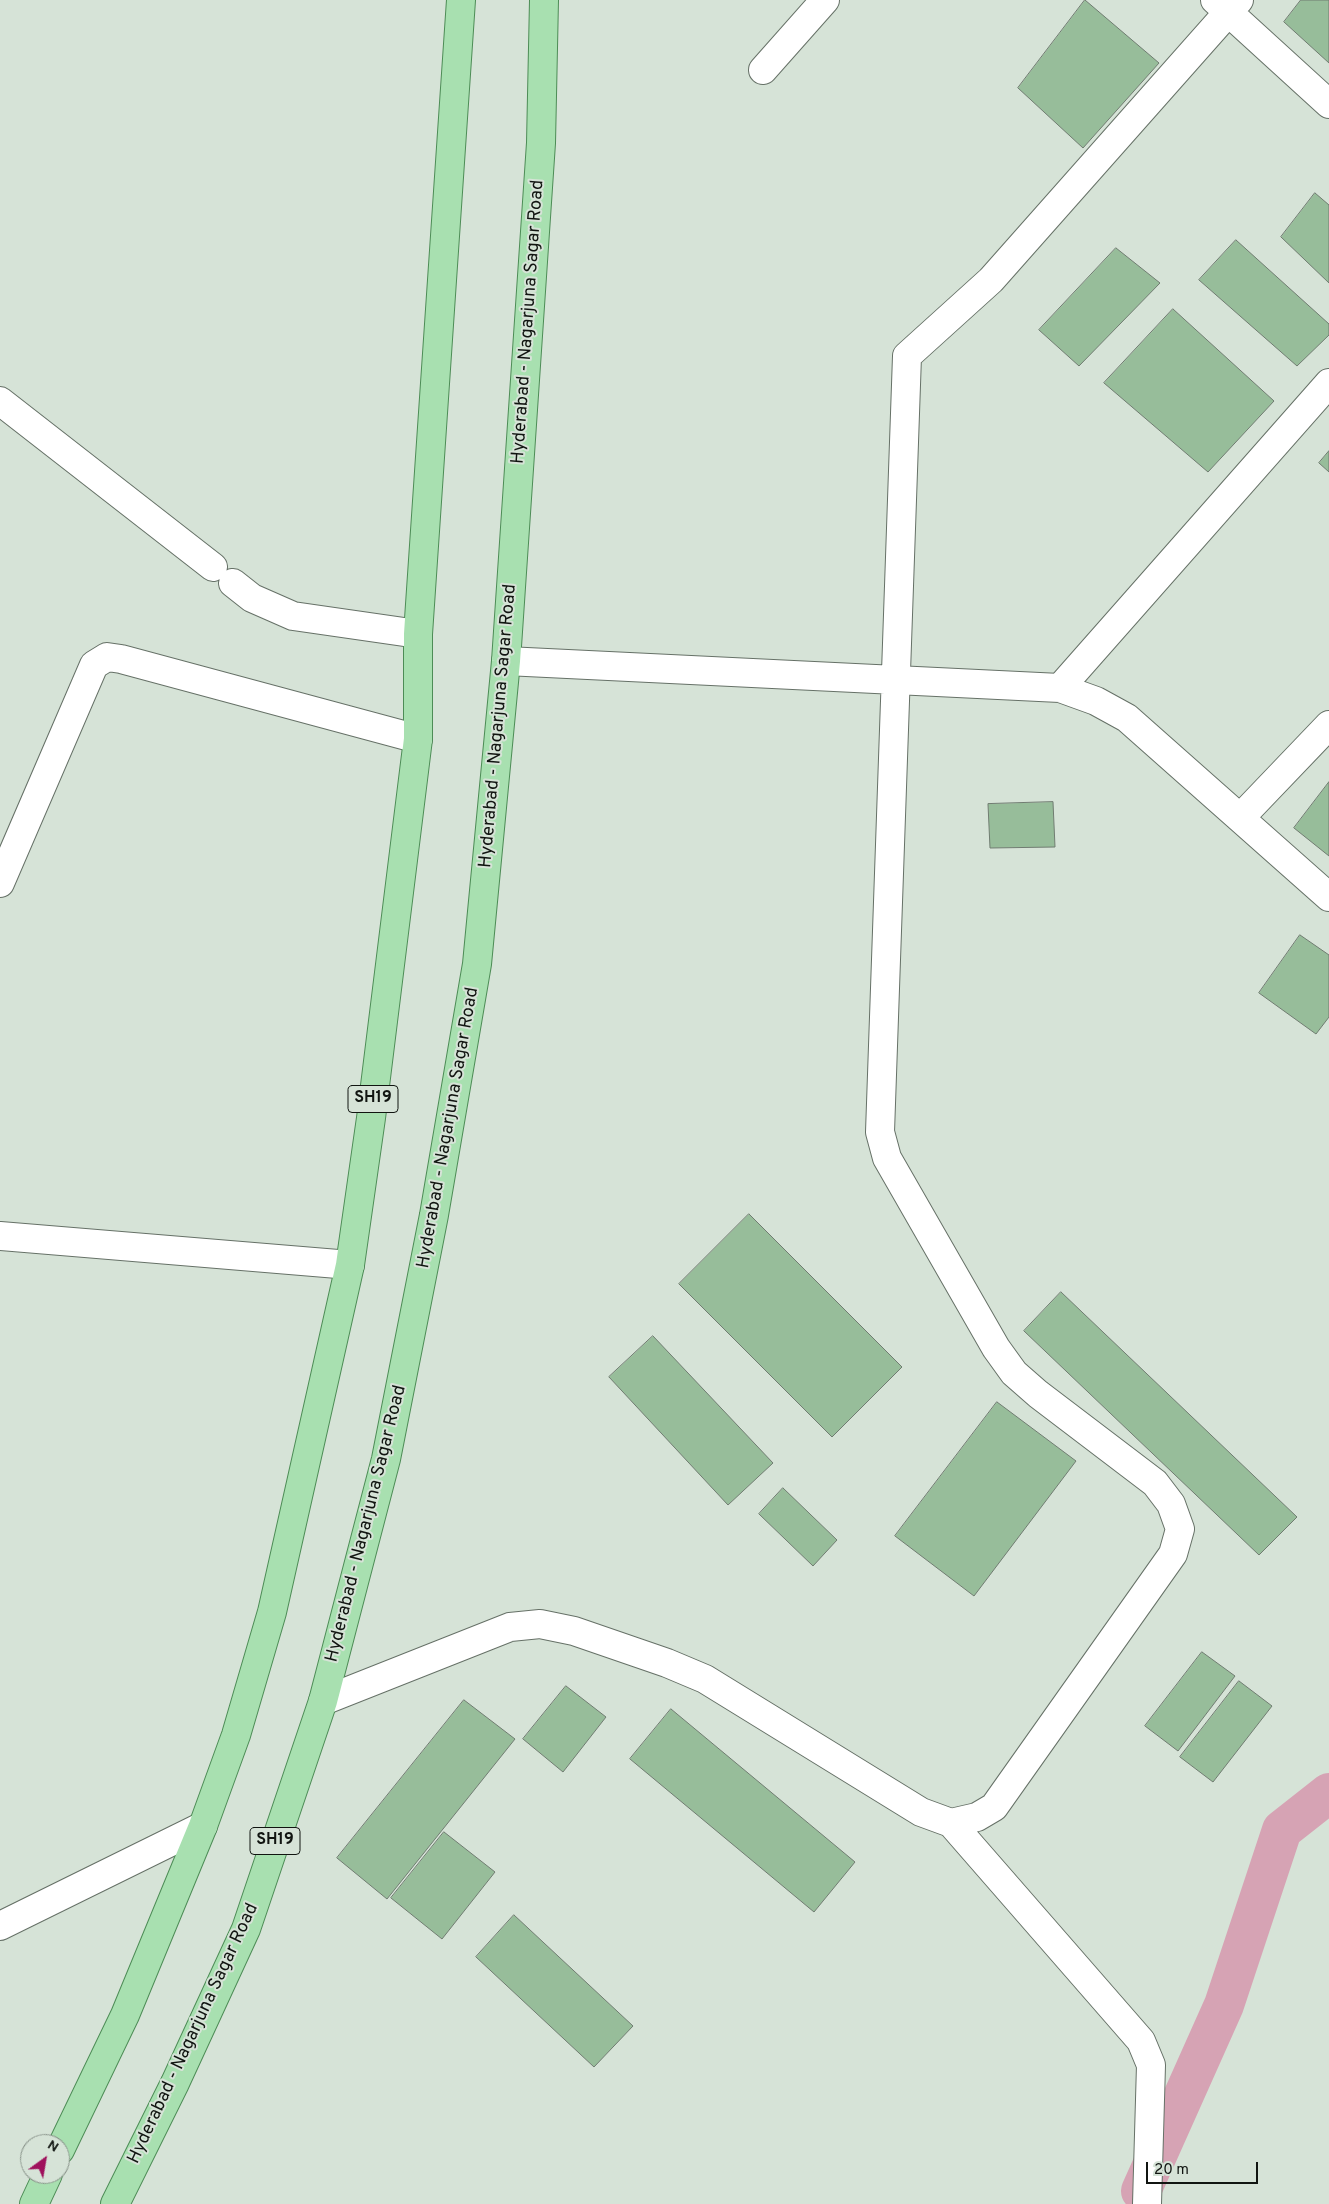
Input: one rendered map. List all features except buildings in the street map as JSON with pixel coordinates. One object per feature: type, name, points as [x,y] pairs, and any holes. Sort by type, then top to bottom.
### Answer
[{"type":"main road","name":"SH19","points":[[68,2134],[125,2015],[203,1826],[236,1735],[272,1612],[350,1265],[371,1118],[418,739],[418,634],[461,0]]},
{"type":"main road","name":"Hyderabad - Nagarjuna Sagar Road","points":[[115,2204],[175,2083],[246,1928],[323,1701],[386,1459],[452,1119],[477,964],[506,661],[541,142],[544,0]]},
{"type":"main road","points":[[34,2204],[43,2184]]},
{"type":"street","points":[[763,70],[824,0]]},
{"type":"street","points":[[951,1823],[976,1817],[994,1807],[1173,1554],[1180,1529],[1171,1504],[1155,1483],[1038,1394],[1014,1373],[996,1348],[887,1158],[880,1132],[908,356],[991,280],[1228,4],[1329,104]]},
{"type":"street","points":[[1060,688],[1329,383]]},
{"type":"street","points":[[0,400],[252,598],[293,616],[418,634]]},
{"type":"street","points":[[0,883],[94,665],[107,658],[139,663],[418,739]]},
{"type":"street","points":[[506,661],[1060,688],[1096,701],[1127,718],[1241,817],[1329,897]]},
{"type":"street","points":[[1241,817],[1329,725]]},
{"type":"street","points":[[0,1236],[350,1265]]},
{"type":"street","points":[[323,1701],[510,1627],[540,1624],[574,1631],[667,1663],[705,1679],[921,1812],[951,1823],[1141,2041],[1151,2065],[1147,2204]]},
{"type":"street","points":[[0,1926],[203,1826]]},
{"type":"waterway","points":[[1141,2191],[1224,2005],[1282,1830],[1329,1793]]}]
